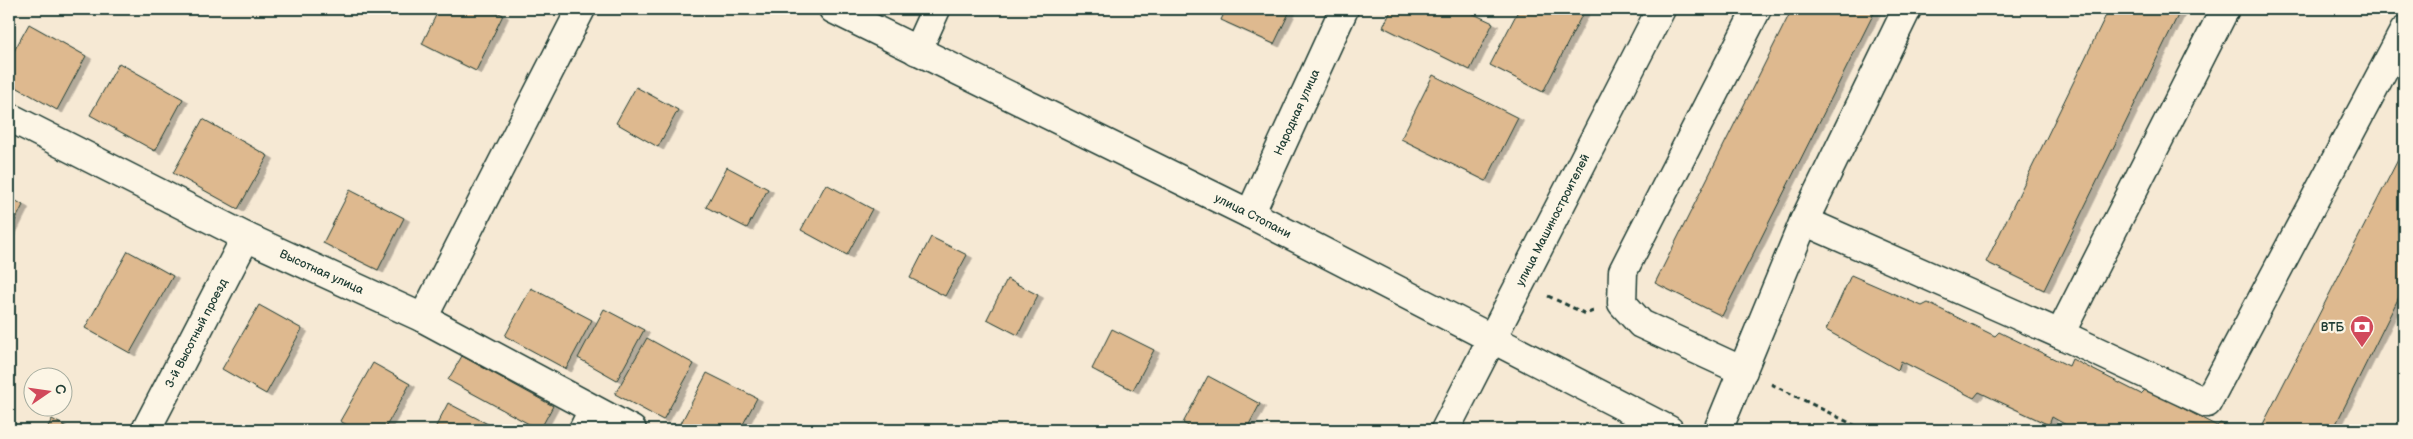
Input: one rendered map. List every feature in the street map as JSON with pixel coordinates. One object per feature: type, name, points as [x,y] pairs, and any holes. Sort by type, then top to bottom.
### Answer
[{"type":"street","points":[[423,318],[581,9]]},
{"type":"street","name":"улица Стопани","points":[[833,9],[1250,214],[1669,430]]},
{"type":"street","points":[[917,51],[936,9]]},
{"type":"street","name":"Народная улица","points":[[1250,214],[1344,9]]},
{"type":"street","name":"улица Машиностроителей","points":[[1445,430],[1661,9]]},
{"type":"street","points":[[1743,371],[1641,324],[1622,302],[1623,271],[1757,9]]},
{"type":"street","points":[[1718,430],[1804,220],[1907,9]]},
{"type":"street","points":[[2060,334],[2225,9]]},
{"type":"street","points":[[1804,220],[2060,334],[2207,403],[2404,31]]},
{"type":"street","name":"Высотная улица","points":[[9,117],[246,237],[423,318],[588,420],[632,430]]},
{"type":"street","name":"3-й Высотный проезд","points":[[146,430],[246,237]]},
{"type":"path","points":[[1545,295],[1586,314],[1622,302]]},
{"type":"path","points":[[1743,371],[1864,430]]},
{"type":"building","points":[[439,9],[490,9],[503,15],[476,71],[422,44]]},
{"type":"building","points":[[1226,9],[1291,9],[1274,44],[1221,20]]},
{"type":"building","points":[[1392,9],[1463,9],[1493,23],[1470,70],[1383,27]]},
{"type":"building","points":[[1519,9],[1585,9],[1543,92],[1490,65]]},
{"type":"building","points":[[1792,9],[1876,9],[1722,316],[1655,283]]},
{"type":"building","points":[[2109,9],[2181,9],[2044,290],[1986,262]]},
{"type":"building","points":[[29,24],[86,56],[57,110],[9,83],[9,60]]},
{"type":"building","points":[[119,63],[183,99],[155,151],[90,115]]},
{"type":"building","points":[[1433,75],[1518,118],[1486,181],[1401,139]]},
{"type":"building","points":[[636,87],[678,110],[658,147],[616,123]]},
{"type":"building","points":[[203,119],[268,156],[238,209],[173,173]]},
{"type":"building","points":[[2404,148],[2404,287],[2333,430],[2260,430]]},
{"type":"building","points":[[727,167],[768,189],[747,228],[706,207]]},
{"type":"building","points":[[826,184],[872,209],[847,255],[801,230]]},
{"type":"building","points":[[350,190],[404,218],[378,270],[323,243]]},
{"type":"building","points":[[9,197],[23,205],[9,233]]},
{"type":"building","points":[[931,237],[967,255],[945,296],[910,278]]},
{"type":"building","points":[[128,251],[173,276],[130,353],[85,328]]},
{"type":"building","points":[[1851,275],[1922,306],[1928,303],[1995,336],[1999,332],[2069,366],[2072,359],[2141,394],[2146,389],[2217,426],[2220,423],[2234,430],[2075,430],[2052,417],[2049,425],[1979,392],[1974,398],[1901,361],[1898,370],[1826,330]]},
{"type":"building","points":[[1007,279],[1038,295],[1018,335],[987,319]]},
{"type":"building","points":[[531,288],[592,320],[566,369],[505,336]]},
{"type":"building","points":[[259,305],[302,329],[266,394],[222,369]]},
{"type":"building","points":[[604,309],[644,330],[617,380],[578,358]]},
{"type":"building","points":[[1112,329],[1154,350],[1133,390],[1092,369]]},
{"type":"building","points":[[647,338],[694,364],[663,420],[615,394]]},
{"type":"building","points":[[462,356],[553,406],[540,430],[448,380]]},
{"type":"building","points":[[373,363],[410,384],[384,430],[356,430],[340,421]]},
{"type":"building","points":[[707,373],[757,398],[740,430],[678,429]]},
{"type":"building","points":[[1208,376],[1260,404],[1246,430],[1196,430],[1183,423]]},
{"type":"building","points":[[448,403],[499,430],[434,430]]},
{"type":"building","points":[[52,419],[72,430],[46,430]]},
{"type":"place","name":"ВТБ","points":[[2362,348]]}]
